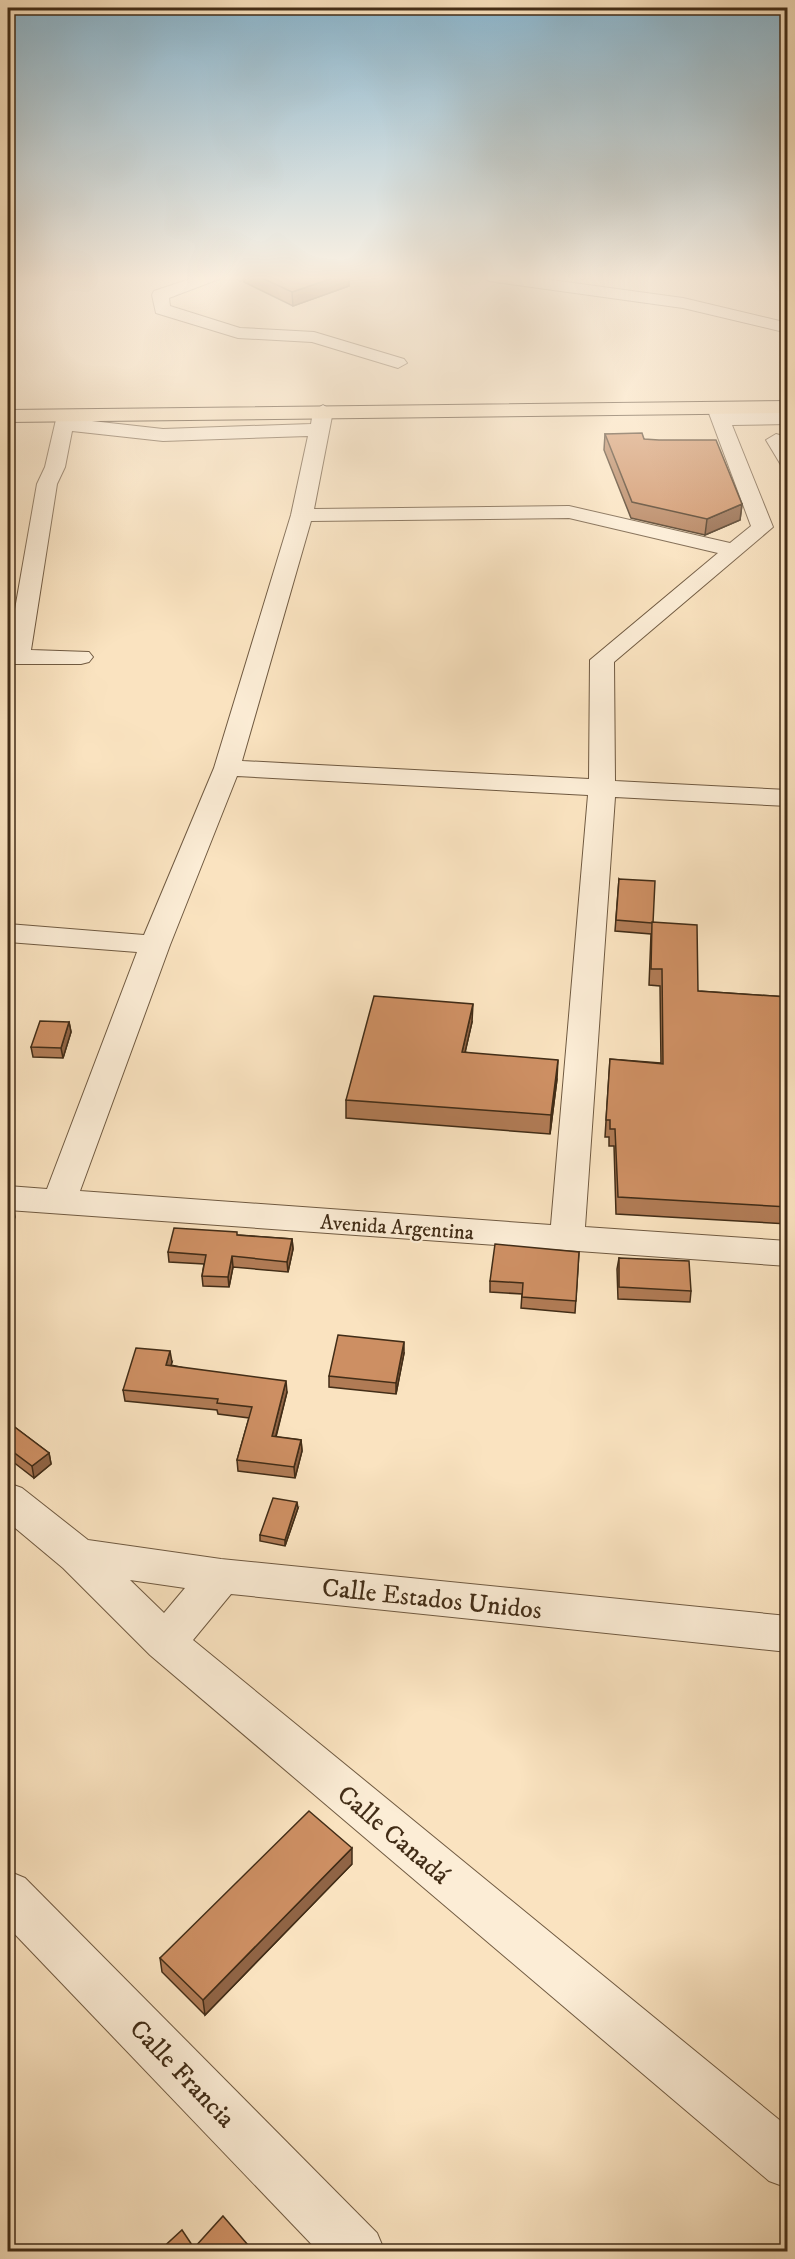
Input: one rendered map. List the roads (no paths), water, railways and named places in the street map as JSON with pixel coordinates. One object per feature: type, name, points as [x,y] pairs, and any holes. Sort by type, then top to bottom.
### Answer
[{"type":"highway","points":[[322,421],[718,414],[788,407]]},
{"type":"highway","points":[[8,416],[64,419]]},
{"type":"street","points":[[567,1239],[602,787],[602,660],[762,527],[763,523],[718,414],[788,418]]},
{"type":"street","points":[[59,1203],[155,945],[227,768],[302,515],[322,421],[163,435],[64,419],[55,467],[47,484],[13,657],[81,657]]},
{"type":"street","points":[[752,440],[782,440],[788,461]]},
{"type":"street","points":[[302,515],[569,512],[734,550]]},
{"type":"street","points":[[227,768],[788,798]]},
{"type":"street","points":[[8,933],[155,945]]},
{"type":"street","name":"Avenida Argentina","points":[[8,1198],[788,1254]]},
{"type":"street","name":"Calle Canadá","points":[[8,1499],[78,1556],[165,1642],[788,2162]]},
{"type":"street","name":"Calle Estados Unidos","points":[[78,1556],[221,1576],[788,1634]]},
{"type":"street","points":[[165,1642],[221,1576]]},
{"type":"street","name":"Calle Francia","points":[[8,1894],[358,2252]]}]
